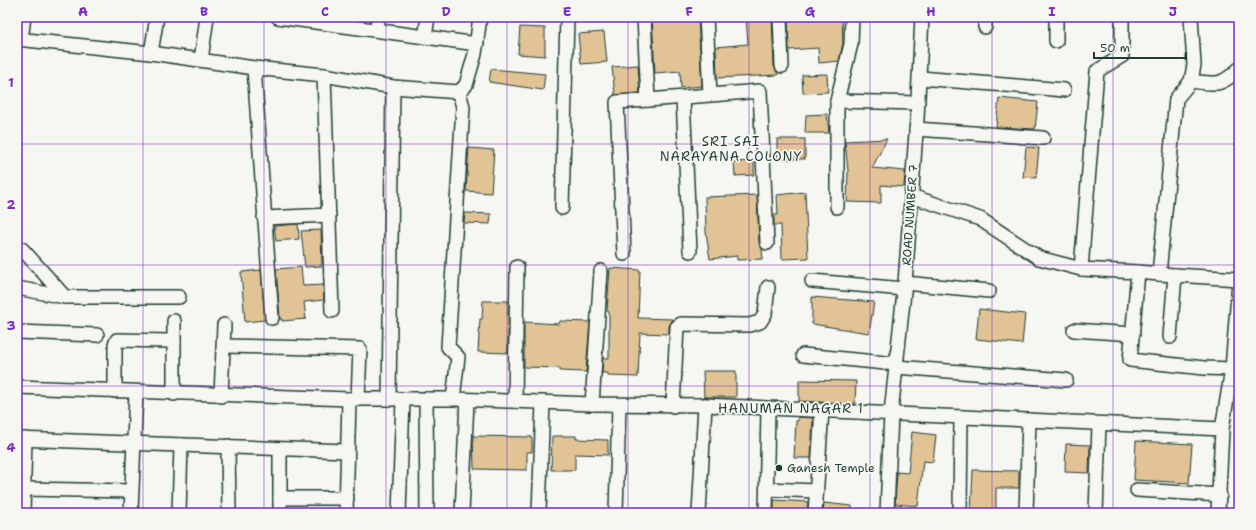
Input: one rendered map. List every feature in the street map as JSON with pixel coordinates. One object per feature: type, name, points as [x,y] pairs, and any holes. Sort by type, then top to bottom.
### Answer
[{"type":"street","points":[[24,17],[19,39],[151,53],[254,68],[324,75],[393,87],[459,92],[466,85],[477,44],[480,17]]},
{"type":"street","points":[[151,53],[157,17]]},
{"type":"street","points":[[201,60],[207,17]]},
{"type":"street","points":[[278,17],[377,23],[425,37],[477,44]]},
{"type":"street","points":[[425,37],[428,17]]},
{"type":"street","points":[[562,208],[567,17]]},
{"type":"street","points":[[644,17],[648,100]]},
{"type":"street","points":[[706,17],[710,94]]},
{"type":"street","points":[[780,17],[782,66]]},
{"type":"street","points":[[838,207],[837,102],[851,44],[852,17]]},
{"type":"street","name":"ROAD NUMBER 7","points":[[887,513],[891,413],[904,286],[920,78],[922,17]]},
{"type":"street","points":[[1056,17],[1056,41]]},
{"type":"street","points":[[1081,269],[1098,71],[1122,56],[1122,17]]},
{"type":"street","points":[[1159,274],[1176,99],[1191,81],[1194,65],[1191,17]]},
{"type":"street","points":[[254,68],[272,318]]},
{"type":"street","points":[[1191,81],[1211,84],[1226,81],[1239,69]]},
{"type":"street","points":[[324,75],[332,312]]},
{"type":"street","points":[[920,78],[1064,90]]},
{"type":"street","points":[[389,399],[393,87]]},
{"type":"street","points":[[624,254],[617,102],[683,98],[710,94],[760,91],[767,243]]},
{"type":"street","points":[[453,399],[458,357],[448,347],[448,334],[458,203],[463,107],[459,92]]},
{"type":"street","points":[[683,98],[690,251]]},
{"type":"street","points":[[837,102],[918,103]]},
{"type":"street","points":[[916,129],[1043,138]]},
{"type":"street","points":[[911,196],[980,219],[1039,258],[1081,269],[1239,279]]},
{"type":"street","points":[[264,218],[329,215]]},
{"type":"street","points":[[17,248],[22,249],[65,298]]},
{"type":"street","points":[[515,402],[518,267]]},
{"type":"street","points":[[592,404],[601,271]]},
{"type":"street","points":[[1138,272],[1130,360],[1204,368],[1232,369]]},
{"type":"street","points":[[1170,337],[1175,275]]},
{"type":"street","points":[[812,281],[990,291]]},
{"type":"street","points":[[1218,513],[1222,429],[1232,369],[1239,282]]},
{"type":"street","points":[[673,406],[678,328],[681,324],[749,325],[760,322],[765,314],[768,287]]},
{"type":"street","points":[[17,288],[65,298],[179,298]]},
{"type":"street","points":[[174,321],[174,394]]},
{"type":"street","points":[[221,396],[224,325]]},
{"type":"street","points":[[1074,330],[1133,334]]},
{"type":"street","points":[[17,332],[97,335]]},
{"type":"street","points":[[115,391],[115,344],[118,340],[169,341],[174,344]]},
{"type":"street","points":[[224,346],[360,349],[347,451],[346,513]]},
{"type":"street","points":[[803,355],[896,366],[1066,380]]},
{"type":"street","points":[[17,387],[221,396],[403,400],[453,399],[619,405],[705,405],[1222,429]]},
{"type":"street","points":[[131,513],[136,392]]},
{"type":"street","points":[[426,399],[427,513]]},
{"type":"street","points":[[399,513],[403,400]]},
{"type":"street","points":[[462,513],[467,400]]},
{"type":"street","points":[[539,513],[543,402]]},
{"type":"street","points":[[616,513],[619,405]]},
{"type":"street","points":[[699,513],[705,405]]},
{"type":"street","points":[[766,513],[768,409]]},
{"type":"street","points":[[815,513],[822,410]]},
{"type":"street","points":[[960,513],[961,417]]},
{"type":"street","points":[[1026,513],[1029,420]]},
{"type":"street","points":[[1096,513],[1099,424]]},
{"type":"street","points":[[23,513],[24,489],[21,439],[347,451]]},
{"type":"street","points":[[179,513],[181,445]]},
{"type":"street","points":[[228,446],[228,513]]},
{"type":"street","points":[[280,449],[280,513]]},
{"type":"street","points":[[24,489],[131,492]]},
{"type":"street","points":[[767,489],[817,491]]},
{"type":"street","points":[[1137,490],[1220,495]]},
{"type":"street","points":[[280,498],[347,498]]},
{"type":"building","points":[[652,17],[698,17],[702,86],[681,88],[680,71],[655,73]]},
{"type":"building","points":[[746,17],[772,17],[774,66],[778,75],[717,78],[716,47],[748,44]]},
{"type":"building","points":[[816,17],[842,17],[843,43],[839,61],[819,63],[818,48],[789,50],[788,20]]},
{"type":"building","points":[[520,27],[545,28],[545,56],[518,54]]},
{"type":"building","points":[[604,32],[607,62],[581,64],[578,34]]},
{"type":"building","points":[[638,65],[640,93],[615,95],[612,67]]},
{"type":"building","points":[[491,69],[545,74],[543,90],[489,82]]},
{"type":"building","points":[[827,74],[828,92],[803,93],[802,75]]},
{"type":"building","points":[[999,98],[1038,102],[1035,129],[996,127]]},
{"type":"building","points":[[827,114],[829,133],[805,133],[806,115]]},
{"type":"building","points":[[777,139],[805,139],[805,159],[777,159]]},
{"type":"building","points":[[887,139],[872,168],[905,171],[904,187],[881,185],[881,203],[847,202],[848,171],[845,141]]},
{"type":"building","points":[[1026,147],[1039,148],[1036,178],[1023,177]]},
{"type":"building","points":[[469,148],[494,150],[491,193],[466,191]]},
{"type":"building","points":[[754,161],[754,175],[735,176],[734,162]]},
{"type":"building","points":[[805,192],[808,258],[782,259],[781,225],[774,225],[774,215],[778,215],[777,195]]},
{"type":"building","points":[[757,195],[759,243],[762,249],[763,259],[737,260],[737,256],[710,259],[706,232],[705,197]]},
{"type":"building","points":[[465,213],[491,214],[490,224],[464,223]]},
{"type":"building","points":[[298,224],[299,239],[276,241],[274,226]]},
{"type":"building","points":[[321,230],[322,266],[305,267],[301,231]]},
{"type":"building","points":[[301,267],[303,286],[323,285],[324,300],[304,302],[306,319],[282,321],[282,319],[280,319],[276,269]]},
{"type":"building","points":[[610,268],[640,270],[638,318],[673,319],[669,326],[669,334],[640,333],[638,377],[608,376],[608,373],[602,373],[603,358],[609,358],[609,312],[607,311]]},
{"type":"building","points":[[261,270],[265,320],[245,322],[241,272]]},
{"type":"building","points":[[812,297],[874,302],[869,333],[812,324]]},
{"type":"building","points":[[483,301],[508,301],[508,353],[478,352],[480,319],[482,319]]},
{"type":"building","points":[[979,309],[1025,314],[1022,344],[976,339]]},
{"type":"building","points":[[560,321],[590,322],[586,372],[560,371],[560,368],[524,367],[524,322],[559,324]]},
{"type":"building","points":[[703,371],[736,371],[736,397],[704,397]]},
{"type":"building","points":[[799,380],[856,381],[855,404],[799,401]]},
{"type":"building","points":[[798,417],[813,418],[811,458],[794,458],[796,421],[798,421]]},
{"type":"building","points":[[912,432],[936,435],[933,462],[923,461],[918,506],[895,504],[897,472],[908,473]]},
{"type":"building","points":[[473,436],[532,437],[532,452],[527,452],[527,470],[474,469]]},
{"type":"building","points":[[552,436],[576,436],[576,439],[608,440],[608,455],[575,454],[575,470],[551,470]]},
{"type":"building","points":[[1136,441],[1192,444],[1189,483],[1134,480]]},
{"type":"building","points":[[1066,444],[1090,445],[1089,473],[1065,472]]},
{"type":"building","points":[[973,470],[1019,471],[1019,488],[996,488],[996,509],[993,509],[993,513],[971,513]]},
{"type":"building","points":[[774,500],[808,502],[807,513],[774,513]]},
{"type":"building","points":[[824,503],[852,506],[852,513],[823,513]]},
{"type":"place","name":"Ganesh Temple","points":[[779,468]]},
{"type":"district","name":"SRI SAI NARAYANA COLONY","points":[[731,148]]},
{"type":"district","name":"HANUMAN NAGAR 1","points":[[791,408]]}]
